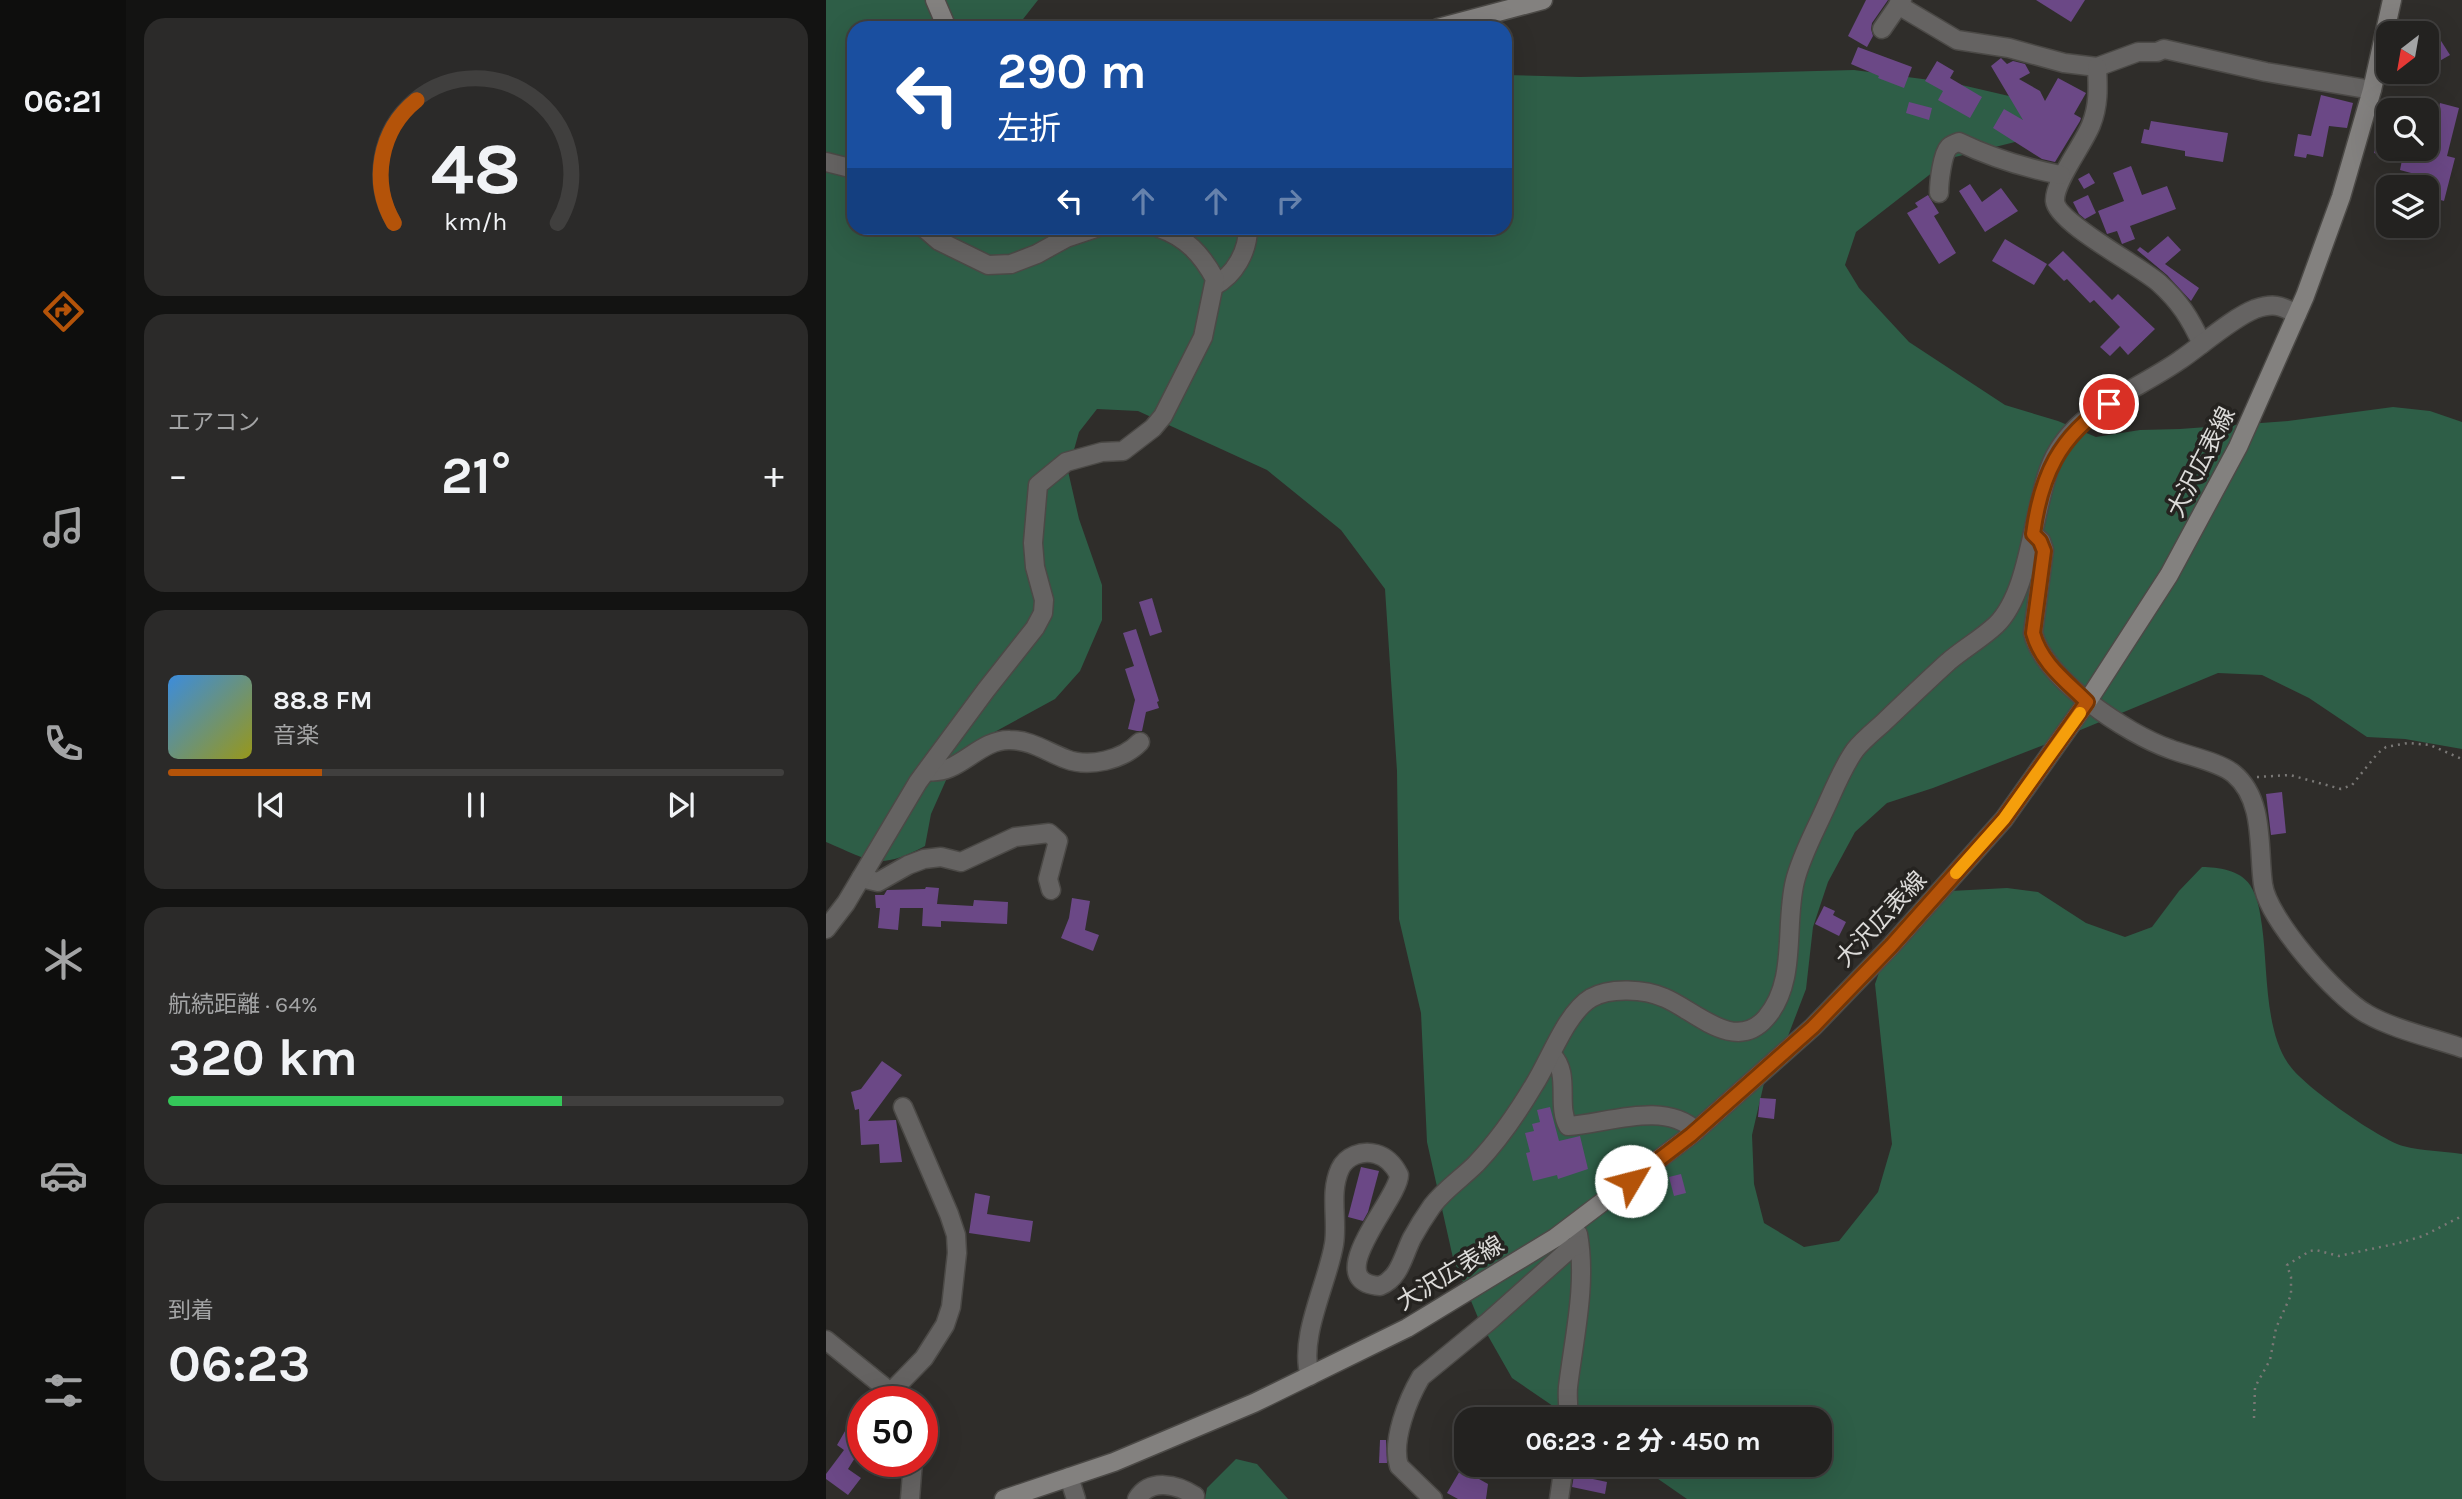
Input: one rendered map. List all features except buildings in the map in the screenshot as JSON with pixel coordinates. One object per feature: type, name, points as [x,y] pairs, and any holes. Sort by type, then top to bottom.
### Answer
[{"type":"main road","points":[[935,0],[944,21]]},
{"type":"main road","points":[[1464,21],[1544,0]]},
{"type":"main road","name":"大沢広表線","points":[[1004,1499],[1114,1462],[1310,1376],[1407,1328],[1572,1226],[1696,1131],[1813,1027],[1891,946],[2004,819],[2087,702],[2169,575],[2220,482],[2297,314],[2341,197],[2372,90],[2392,0]]},
{"type":"street","points":[[1882,29],[1900,3],[1957,40],[2009,48],[2064,62],[2097,67],[2138,52],[2157,52],[2164,49],[2266,72],[2372,90]]},
{"type":"street","points":[[2097,67],[2098,102],[2092,123],[2069,168],[2061,175],[2055,199],[2056,206],[2075,227],[2159,283],[2188,314],[2202,344]]},
{"type":"street","points":[[1939,193],[1946,150],[1959,142],[1988,156],[2061,175]]},
{"type":"street","points":[[826,162],[847,167]]},
{"type":"street","points":[[932,235],[988,265],[1011,264],[1073,235]]},
{"type":"street","points":[[826,929],[861,878],[918,782],[985,690],[1035,628],[1042,613],[1043,592],[1035,567],[1033,543],[1038,485],[1066,462],[1102,452],[1123,451],[1153,428],[1163,416],[1203,337],[1215,279],[1201,254],[1175,235]]},
{"type":"street","points":[[1214,286],[1223,282],[1241,258],[1247,235]]},
{"type":"street","points":[[1310,1376],[1310,1339],[1318,1296],[1331,1259],[1336,1185],[1344,1162],[1360,1153],[1379,1154],[1392,1163],[1399,1175],[1395,1191],[1366,1237],[1359,1254],[1357,1273],[1363,1281],[1380,1286],[1389,1283],[1396,1276],[1413,1237],[1435,1202],[1475,1165],[1493,1144],[1532,1090],[1561,1034],[1578,1008],[1592,997],[1611,992],[1648,993],[1666,998],[1699,1019],[1724,1030],[1742,1031],[1755,1028],[1764,1020],[1783,985],[1796,877],[1855,750],[1949,662],[1996,625],[2007,610],[2017,588],[2052,462],[2065,441],[2088,417],[2177,363],[2252,310],[2278,304],[2297,314]]},
{"type":"street","points":[[2033,534],[2044,551],[2033,633],[2036,645],[2053,669],[2087,702],[2155,743],[2225,768],[2235,775],[2256,814],[2263,887],[2270,905],[2291,937],[2344,996],[2367,1014],[2462,1048]]},
{"type":"street","points":[[927,771],[949,769],[998,741],[1021,741],[1070,761],[1093,762],[1125,755],[1140,742]]},
{"type":"street","points":[[861,878],[878,882],[908,865],[933,857],[961,862],[1015,837],[1049,833],[1058,841],[1048,879],[1051,890]]},
{"type":"street","points":[[1552,1055],[1561,1071],[1568,1126],[1648,1115],[1684,1121],[1696,1131]]},
{"type":"street","points":[[902,1107],[949,1214],[956,1235],[957,1253],[951,1307],[945,1325],[902,1386]]},
{"type":"street","points":[[1568,1407],[1577,1320],[1579,1245],[1578,1235],[1572,1226]]},
{"type":"street","points":[[1433,1499],[1399,1466],[1397,1460],[1402,1420],[1415,1386],[1421,1377],[1571,1248],[1579,1245]]},
{"type":"street","points":[[826,1340],[883,1386]]},
{"type":"street","points":[[910,1499],[912,1477]]},
{"type":"street","points":[[1069,1477],[1076,1499]]},
{"type":"street","points":[[1559,1499],[1562,1477]]},
{"type":"street","points":[[1137,1499],[1143,1490],[1163,1484],[1182,1488],[1195,1496]]},
{"type":"path","points":[[2240,782],[2263,775],[2290,775],[2342,789],[2352,785],[2378,752],[2394,744],[2430,745],[2462,759]]},
{"type":"path","points":[[2254,1418],[2255,1387],[2270,1360],[2276,1328],[2291,1295],[2291,1277],[2287,1265],[2310,1251],[2339,1255],[2399,1243],[2423,1236],[2462,1216]]},
{"type":"green space","points":[[826,0],[1038,0],[1022,21],[847,21],[847,235],[1512,235],[1512,75],[1580,77],[1854,70],[1953,83],[2009,96],[2038,110],[2019,141],[1951,158],[1856,232],[1845,265],[1859,288],[1909,342],[2005,405],[2058,421],[2096,437],[2140,430],[2288,421],[2393,407],[2430,411],[2462,422],[2462,749],[2405,739],[2367,737],[2309,698],[2262,675],[2218,673],[2049,743],[1887,803],[1855,832],[1828,882],[1813,927],[1806,989],[1788,1036],[1765,1079],[1752,1135],[1754,1184],[1764,1223],[1804,1247],[1839,1241],[1878,1192],[1892,1144],[1875,984],[1890,941],[1951,891],[2007,888],[2038,892],[2086,923],[2125,937],[2152,927],[2179,891],[2202,867],[2235,873],[2246,880],[2257,900],[2271,1018],[2282,1052],[2290,1066],[2326,1099],[2392,1141],[2410,1148],[2462,1154],[2462,1499],[1687,1499],[1655,1477],[1832,1477],[1832,1407],[1554,1407],[1512,1378],[1479,1320],[1453,1258],[1427,1142],[1421,1013],[1399,919],[1397,771],[1385,589],[1341,530],[1267,470],[1138,411],[1097,409],[1079,432],[1068,471],[1079,519],[1102,585],[1102,620],[1080,671],[1055,699],[980,740],[947,778],[931,814],[925,846],[885,861],[854,854],[826,842]]},
{"type":"green space","points":[[1236,1459],[1257,1464],[1288,1499],[1205,1499],[1207,1488]]},
{"type":"slow traffic","points":[[1956,873],[2004,819],[2080,713]]},
{"type":"route","points":[[1631,1181],[1691,1135],[1813,1027],[1891,946],[2004,819],[2087,702],[2044,659],[2036,645],[2033,633],[2044,551],[2033,534],[2035,517],[2052,462],[2065,441],[2088,417],[2109,404]]}]
